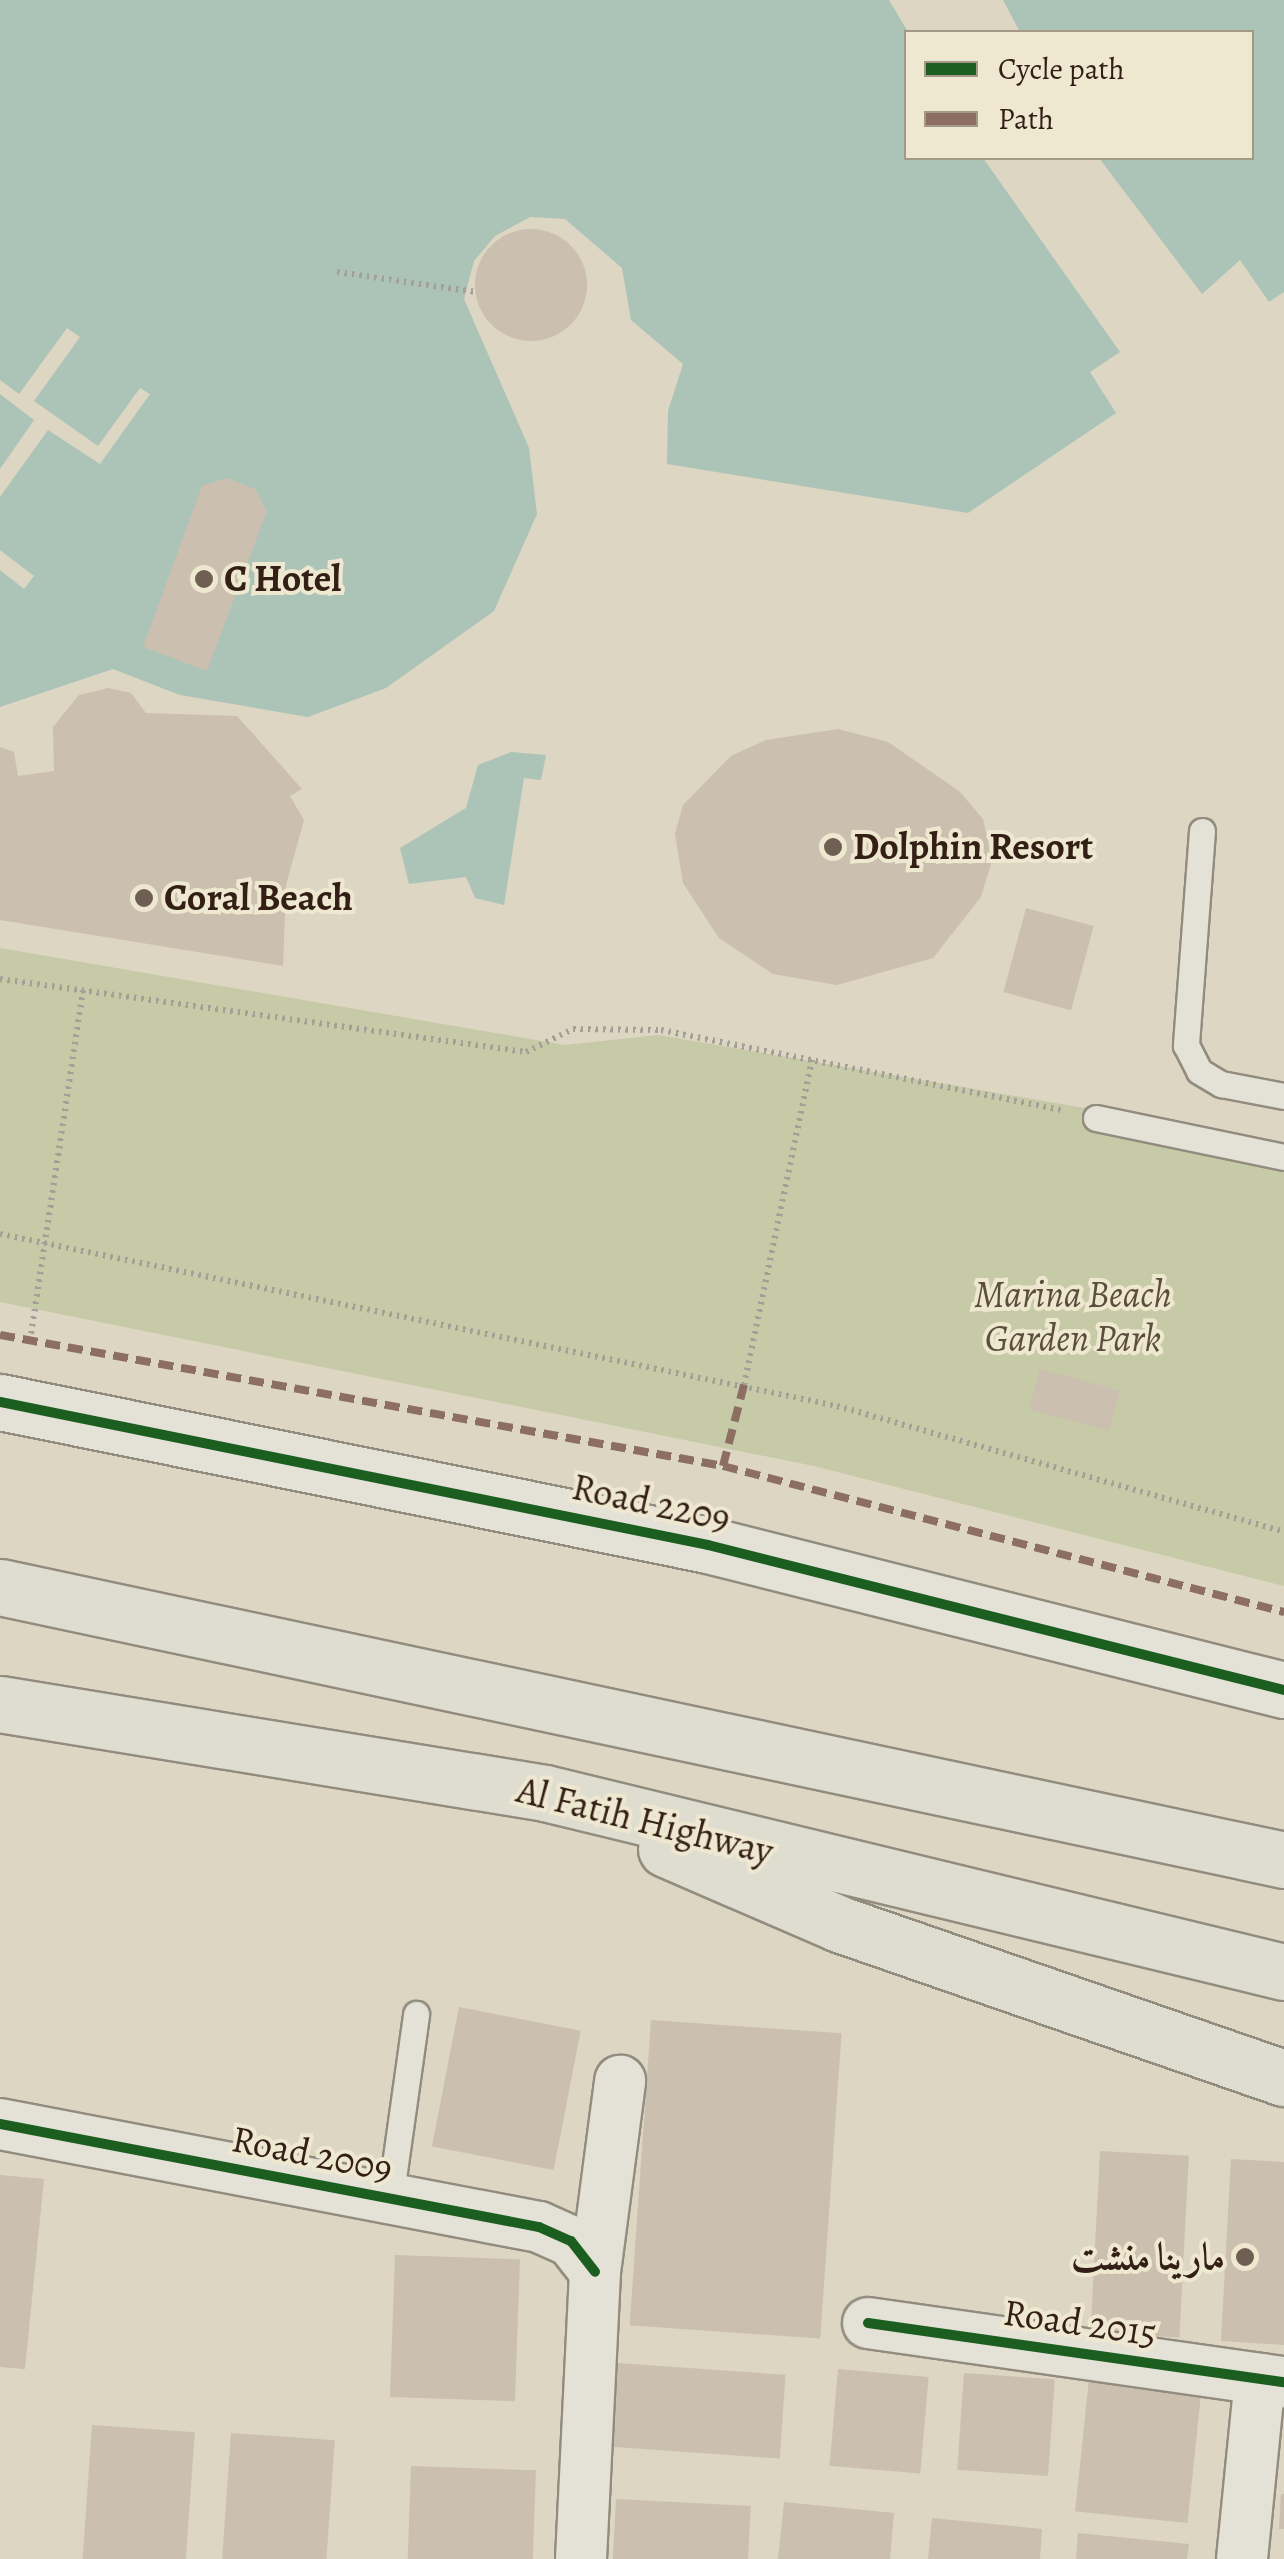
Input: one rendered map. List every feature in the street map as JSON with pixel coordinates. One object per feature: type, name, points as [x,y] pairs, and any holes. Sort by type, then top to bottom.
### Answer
[{"type":"main road","points":[[0,1587],[1284,1860]]},
{"type":"main road","name":"Al Fatih Highway","points":[[0,1704],[545,1793],[1284,1972]]},
{"type":"main road","points":[[545,1793],[839,1924],[1284,2078]]},
{"type":"street","name":"Road 2209","points":[[0,1402],[708,1545],[1284,1690]]},
{"type":"street","points":[[582,2559],[595,2272],[620,2081]]},
{"type":"street","name":"Road 2009","points":[[0,2124],[539,2227],[572,2241],[595,2272]]},
{"type":"street","name":"Road 2015","points":[[868,2323],[1272,2380],[1242,2559]]},
{"type":"lane","points":[[1202,831],[1186,1044],[1199,1070],[1221,1084],[1284,1096]]},
{"type":"lane","points":[[1096,1118],[1284,1157]]},
{"type":"lane","points":[[390,2200],[416,2014]]},
{"type":"path","points":[[337,272],[475,292]]},
{"type":"path","points":[[0,979],[526,1052],[586,1028],[661,1030],[813,1056],[1096,1118]]},
{"type":"path","points":[[30,1341],[83,990]]},
{"type":"path","points":[[744,1385],[813,1056]]},
{"type":"path","points":[[0,1234],[744,1385],[1284,1532]]},
{"type":"green space","name":"Marina Beach Garden Park","points":[[0,948],[565,1045],[658,1035],[1284,1142],[1284,1586],[814,1466],[0,1302]]},
{"type":"shaded area","points":[[0,0],[889,0],[907,30],[904,160],[984,160],[1120,352],[1090,372],[1116,413],[968,513],[667,464],[668,411],[683,364],[631,320],[622,268],[565,219],[530,217],[495,236],[474,261],[464,299],[529,448],[537,514],[494,611],[386,688],[308,717],[180,695],[113,669],[0,707]]},
{"type":"shaded area","points":[[1003,0],[1284,0],[1284,292],[1269,302],[1240,260],[1202,294],[1101,160],[1254,160],[1254,30],[1019,30]]},
{"type":"shaded area","points":[[511,752],[546,755],[541,780],[524,778],[504,905],[475,898],[466,877],[409,884],[400,848],[466,808],[478,765]]},
{"type":"pier","points":[[67,328],[80,337],[34,401],[98,446],[140,388],[150,394],[100,464],[48,430],[0,497],[0,469],[34,420],[0,394],[0,380],[19,394]]},
{"type":"pier","points":[[0,550],[34,576],[24,589],[0,570]]},
{"type":"building","points":[[531,229],[552,234],[570,246],[582,264],[587,285],[582,306],[570,324],[552,336],[531,341],[510,336],[492,324],[480,306],[475,285],[480,264],[492,246],[510,234]]},
{"type":"building","name":"C Hotel","points":[[227,478],[255,489],[267,511],[207,671],[143,647],[202,486]]},
{"type":"building","points":[[108,688],[131,693],[146,713],[237,716],[302,789],[290,796],[304,820],[286,885],[283,966],[0,920],[0,747],[14,752],[18,776],[54,771],[53,727],[79,695]]},
{"type":"building","name":"Dolphin Resort","points":[[838,729],[888,742],[959,791],[983,819],[992,860],[981,897],[933,958],[837,985],[773,974],[719,938],[683,883],[675,834],[683,805],[731,756],[766,740]]},
{"type":"building","points":[[1026,908],[1094,926],[1071,1010],[1003,992]]},
{"type":"building","points":[[1040,1369],[1120,1390],[1109,1431],[1029,1410]]},
{"type":"building","points":[[459,2007],[581,2031],[554,2170],[432,2146]]},
{"type":"building","points":[[651,2020],[842,2033],[820,2339],[630,2325]]},
{"type":"building","points":[[1100,2151],[1189,2156],[1179,2337],[1090,2333]]},
{"type":"building","points":[[1231,2159],[1284,2162],[1284,2345],[1221,2341]]},
{"type":"building","points":[[0,2175],[44,2179],[25,2369],[0,2367]]},
{"type":"building","points":[[395,2255],[520,2259],[515,2401],[390,2397]]},
{"type":"building","points":[[617,2363],[786,2375],[780,2459],[611,2447]]},
{"type":"building","points":[[838,2369],[929,2377],[920,2474],[830,2466]]},
{"type":"building","points":[[964,2373],[1055,2379],[1048,2476],[957,2470]]},
{"type":"building","points":[[1089,2379],[1201,2391],[1187,2523],[1075,2511]]},
{"type":"building","points":[[92,2425],[195,2432],[186,2559],[83,2559]]},
{"type":"building","points":[[231,2433],[335,2440],[326,2559],[222,2559]]},
{"type":"building","points":[[411,2466],[536,2470],[533,2559],[408,2559]]},
{"type":"building","points":[[1284,2494],[1284,2529],[1279,2529]]},
{"type":"building","points":[[616,2499],[751,2506],[748,2559],[613,2559]]},
{"type":"building","points":[[784,2502],[894,2513],[890,2559],[778,2559]]},
{"type":"building","points":[[932,2518],[1042,2529],[1040,2559],[928,2559]]},
{"type":"building","points":[[1078,2533],[1189,2544],[1187,2559],[1076,2559]]},
{"type":"marked path","points":[[0,1335],[723,1466],[1284,1612]]},
{"type":"marked path","points":[[723,1466],[744,1385]]},
{"type":"cycle path","points":[[0,1402],[708,1545],[1284,1690]]},
{"type":"cycle path","points":[[0,2124],[539,2227],[571,2241],[595,2272]]},
{"type":"cycle path","points":[[868,2323],[1284,2382]]},
{"type":"place","name":"C Hotel","points":[[204,579]]},
{"type":"place","name":"Dolphin Resort","points":[[833,847]]},
{"type":"place","name":"Coral Beach","points":[[144,898]]},
{"type":"place","name":"مارينا منشت","points":[[1245,2257]]}]
